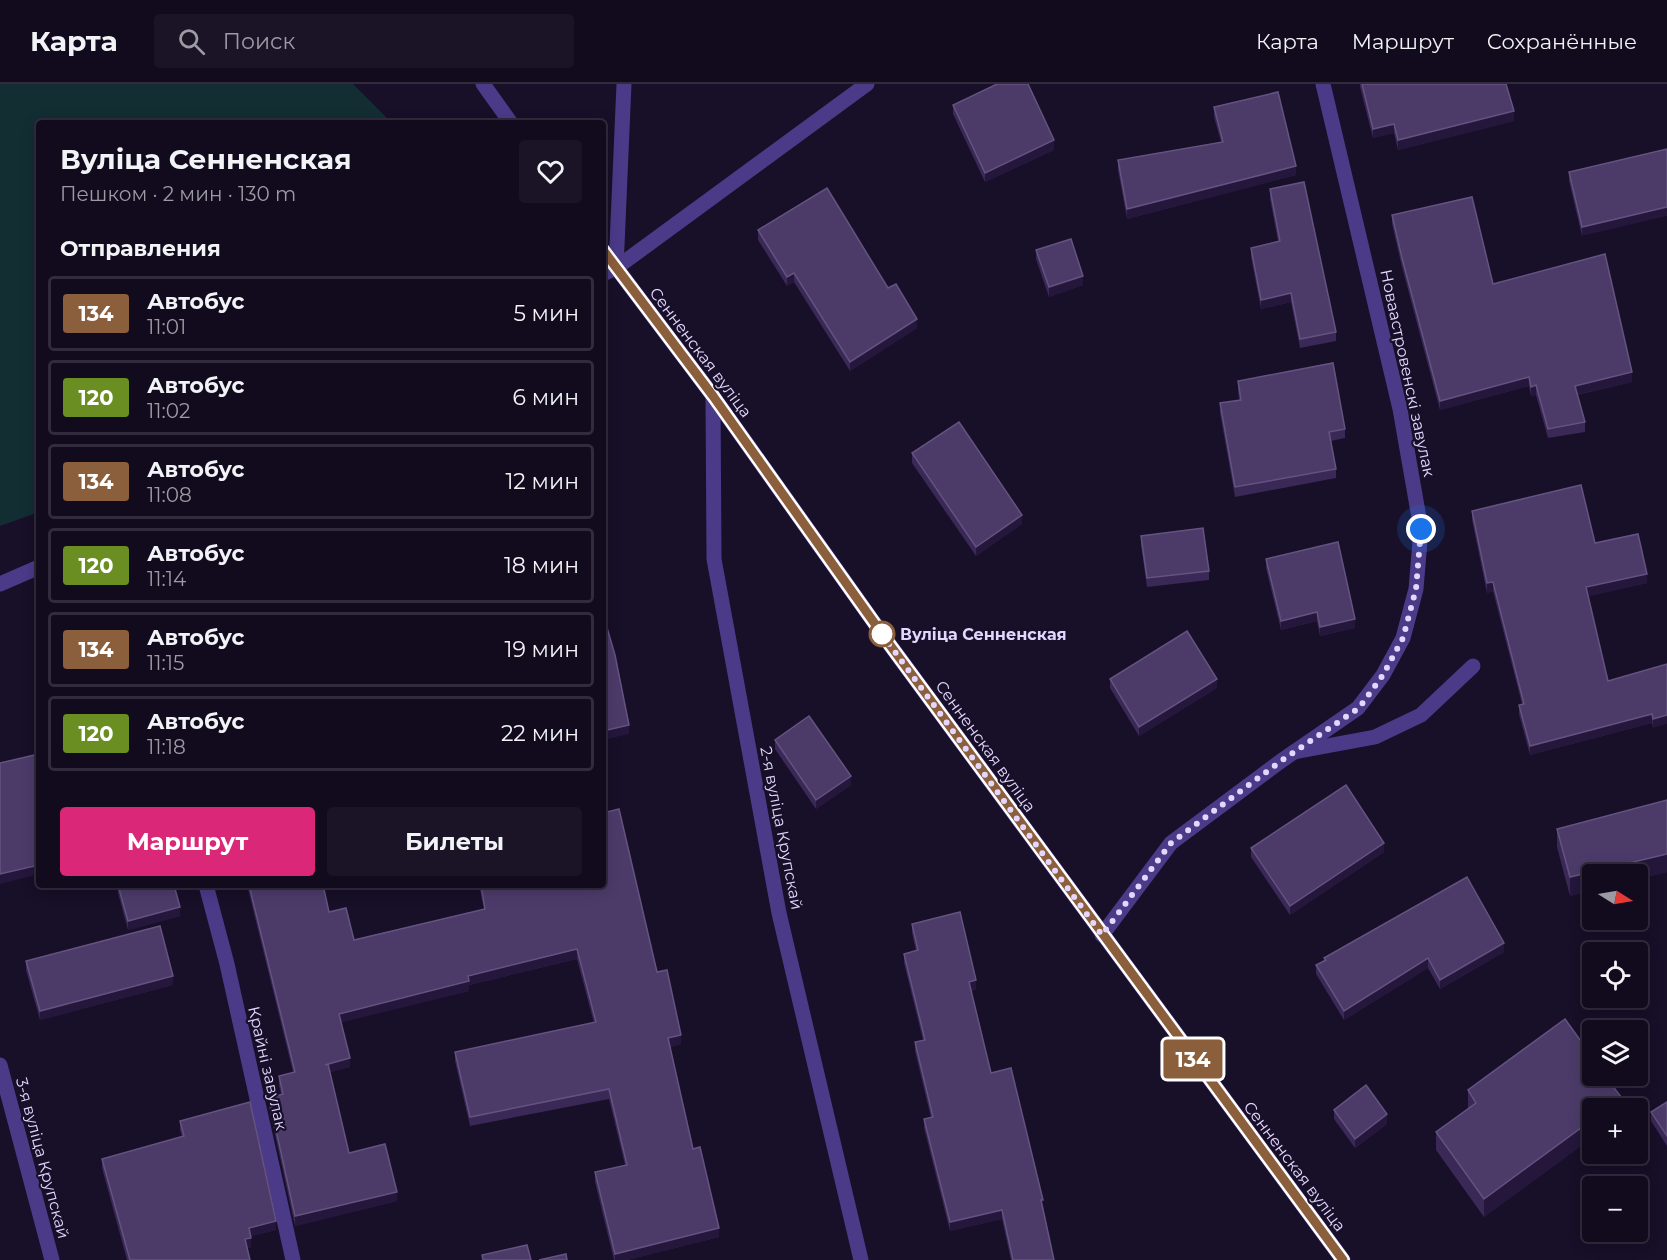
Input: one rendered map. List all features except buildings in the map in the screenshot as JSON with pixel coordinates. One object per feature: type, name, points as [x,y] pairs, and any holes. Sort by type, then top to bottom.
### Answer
[{"type":"street","points":[[483,84],[509,120]]},
{"type":"street","points":[[609,271],[624,84]]},
{"type":"street","points":[[609,271],[867,84]]},
{"type":"street","name":"Новаастровенскі завулак","points":[[1102,935],[1171,843],[1294,752],[1359,708],[1383,675],[1403,638],[1416,589],[1421,529],[1400,409],[1323,84]]},
{"type":"street","name":"Сенненская вуліца","points":[[609,271],[713,396],[890,645],[1343,1260]]},
{"type":"street","name":"2-я вуліца Крупскай","points":[[713,396],[714,559],[779,913],[861,1260]]},
{"type":"street","points":[[0,584],[36,568]]},
{"type":"street","points":[[1294,752],[1375,737],[1421,715],[1473,666]]},
{"type":"street","name":"Крайні завулак","points":[[207,888],[227,964],[293,1260]]},
{"type":"street","name":"3-я вуліца Крупскай","points":[[0,1065],[52,1260]]},
{"type":"green space","points":[[0,84],[353,84],[389,120],[36,120],[36,513],[0,526]]},
{"type":"bus line","name":"134","points":[[606,254],[713,396],[1087,916],[1343,1260]]},
{"type":"place","name":"Вуліца Сенненская","points":[[882,634]]},
{"type":"route","points":[[882,634],[876,626],[1102,935],[1171,843],[1281,761],[1359,708],[1383,675],[1403,638],[1416,589],[1421,529]]}]
